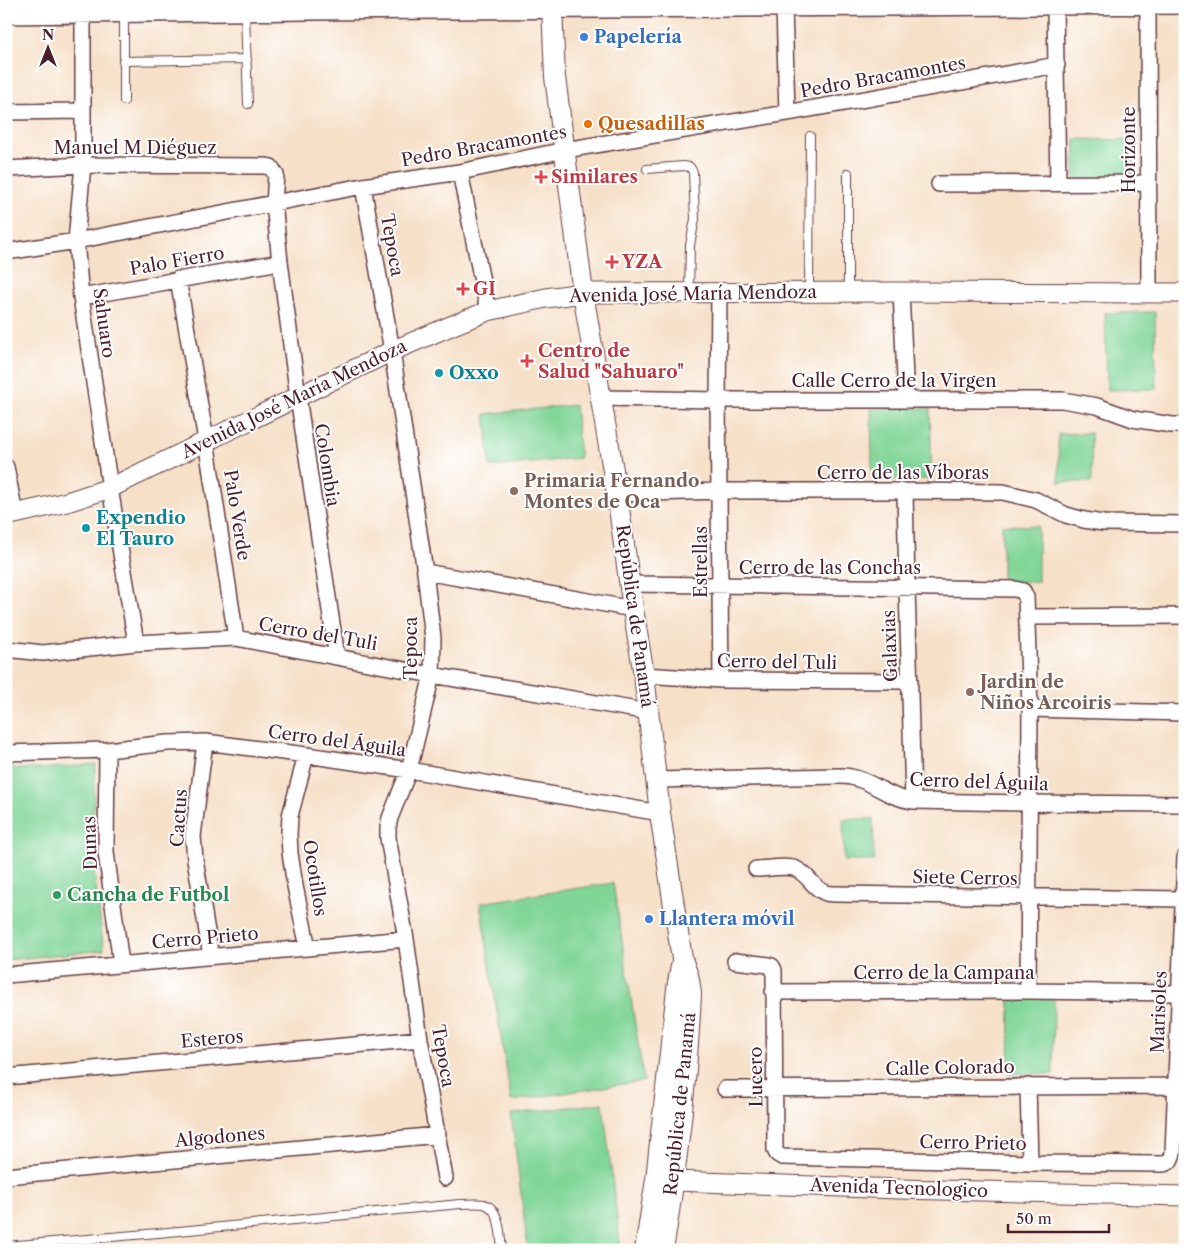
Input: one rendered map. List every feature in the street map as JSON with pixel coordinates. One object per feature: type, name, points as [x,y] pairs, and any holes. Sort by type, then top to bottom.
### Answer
[{"type":"main road","name":"República de Panamá","points":[[552,8],[555,77],[583,293],[617,494],[644,675],[660,813],[682,959],[689,979],[691,994],[684,1097],[674,1181],[663,1250]]},
{"type":"main road","name":"República de Panamá","points":[[645,1250],[656,1179],[682,959]]},
{"type":"main road","points":[[674,1181],[668,1176],[666,1168],[683,1026],[677,989]]},
{"type":"main road","points":[[653,1250],[663,1189],[668,1182],[674,1181]]},
{"type":"street","name":"Horizonte","points":[[1148,6],[1149,293]]},
{"type":"street","points":[[6,16],[83,11],[124,15],[245,13],[307,9],[1185,6]]},
{"type":"street","points":[[1054,7],[1057,65],[1058,184]]},
{"type":"street","points":[[784,8],[787,113]]},
{"type":"street","name":"Sahuaro","points":[[83,11],[83,165],[76,242],[81,297],[136,643]]},
{"type":"street","name":"Pedro Bracamontes","points":[[6,252],[76,242],[363,186],[460,172],[564,150],[1057,65]]},
{"type":"street","points":[[6,112],[82,111]]},
{"type":"street","name":"Manuel M Diéguez","points":[[6,169],[83,165],[265,166]]},
{"type":"street","name":"Colombia","points":[[265,166],[270,167],[276,175],[274,203],[280,262],[298,397],[337,656]]},
{"type":"street","points":[[460,172],[488,311]]},
{"type":"street","points":[[939,184],[1148,183]]},
{"type":"street","name":"Tepoca","points":[[363,186],[392,351],[434,638],[432,675],[410,770],[393,808],[388,827],[388,838],[406,939],[420,1039],[445,1178]]},
{"type":"street","name":"Palo Fierro","points":[[81,297],[280,262]]},
{"type":"street","name":"Palo Verde","points":[[178,280],[206,440],[236,638]]},
{"type":"street","points":[[901,292],[906,399]]},
{"type":"street","name":"Avenida José María Mendoza","points":[[11,515],[67,502],[110,488],[392,351],[488,311],[546,298],[583,293],[1185,293]]},
{"type":"street","name":"Estrellas","points":[[719,293],[718,400],[721,680]]},
{"type":"street","name":"Calle Cerro de la Virgen","points":[[600,398],[1062,400],[1096,406],[1133,419],[1185,426]]},
{"type":"street","points":[[6,467],[11,515]]},
{"type":"street","name":"Cerro de las Víboras","points":[[617,494],[720,491],[1003,492],[1036,500],[1066,515],[1084,520],[1103,523],[1185,524]]},
{"type":"street","name":"Galaxias","points":[[905,491],[913,801]]},
{"type":"street","points":[[425,572],[633,609]]},
{"type":"street","name":"Cerro de las Conchas","points":[[630,584],[1015,588],[1023,591],[1026,598],[1027,617]]},
{"type":"street","points":[[1028,991],[1030,709],[1027,617],[1185,616]]},
{"type":"street","name":"Cerro del Tuli","points":[[6,649],[43,652],[136,643],[236,638],[432,675],[649,712]]},
{"type":"street","name":"Cerro del Tuli","points":[[644,675],[721,680],[910,681]]},
{"type":"street","points":[[1030,709],[1185,713]]},
{"type":"street","name":"Cerro del Águila","points":[[6,752],[107,750],[167,743],[205,742],[410,770],[660,813]]},
{"type":"street","name":"Cactus","points":[[205,742],[193,836],[211,956]]},
{"type":"street","name":"Dunas","points":[[107,750],[106,852],[121,964]]},
{"type":"street","name":"Ocotillos","points":[[306,755],[290,816],[289,834],[295,886],[308,948]]},
{"type":"street","name":"Cerro del Águila","points":[[656,780],[839,776],[862,780],[896,797],[913,801],[1185,804]]},
{"type":"street","name":"Marisoles","points":[[1163,1164],[1171,1161],[1173,1153],[1185,856]]},
{"type":"street","name":"Siete Cerros","points":[[756,869],[796,869],[816,887],[824,892],[836,894],[1183,899]]},
{"type":"street","name":"Cerro Prieto","points":[[6,975],[406,939]]},
{"type":"street","points":[[734,961],[772,966],[774,970],[774,992]]},
{"type":"street","name":"Cerro de la Campana","points":[[774,992],[1028,991],[1179,993]]},
{"type":"street","name":"Lucero","points":[[774,992],[775,1150],[782,1157]]},
{"type":"street","name":"Esteros","points":[[6,1077],[420,1039]]},
{"type":"street","points":[[1028,1086],[1030,1163]]},
{"type":"street","name":"Calle Colorado","points":[[725,1089],[1175,1086]]},
{"type":"street","name":"Algodones","points":[[6,1176],[438,1135]]},
{"type":"street","name":"Cerro Prieto","points":[[782,1157],[1163,1164]]},
{"type":"street","name":"Avenida Tecnologico","points":[[674,1181],[1185,1196]]},
{"type":"lane","points":[[245,13],[248,104]]},
{"type":"lane","points":[[124,15],[124,101]]},
{"type":"lane","points":[[123,61],[247,59]]},
{"type":"lane","points":[[809,292],[810,136]]},
{"type":"lane","points":[[647,169],[683,166],[690,167],[693,172],[695,219],[690,245],[689,293]]},
{"type":"lane","points":[[848,173],[848,292]]},
{"type":"lane","points":[[6,1246],[483,1204],[492,1209],[497,1219],[502,1250]]},
{"type":"green space","points":[[1075,139],[1134,140],[1134,179],[1074,179]]},
{"type":"green space","points":[[1155,312],[1156,389],[1107,390],[1105,313]]},
{"type":"green space","points":[[575,405],[580,458],[490,467],[485,414]]},
{"type":"green space","points":[[930,408],[932,479],[872,480],[871,409]]},
{"type":"green space","points":[[1091,433],[1092,482],[1059,482],[1058,434]]},
{"type":"green space","points":[[1002,525],[1038,526],[1038,582],[1002,581]]},
{"type":"green space","points":[[96,764],[91,846],[104,950],[6,960],[6,767],[39,769]]},
{"type":"green space","points":[[843,819],[873,819],[874,861],[844,861]]},
{"type":"green space","points":[[613,883],[644,1081],[511,1101],[480,903]]},
{"type":"green space","points":[[1010,998],[1054,998],[1053,1074],[1009,1074]]},
{"type":"green space","points":[[603,1103],[621,1250],[528,1250],[511,1114]]},
{"type":"place","name":"Papelería","points":[[584,37]]},
{"type":"place","name":"Quesadillas","points":[[588,124]]},
{"type":"place","name":"Similares","points":[[541,177]]},
{"type":"place","name":"YZA","points":[[612,262]]},
{"type":"place","name":"GI","points":[[463,289]]},
{"type":"place","name":"Centro de Salud \"Sahuaro\"","points":[[527,361]]},
{"type":"place","name":"Oxxo","points":[[439,373]]},
{"type":"place","name":"Primaria Fernando Montes de Oca","points":[[514,491]]},
{"type":"place","name":"Expendio El Tauro","points":[[86,528]]},
{"type":"place","name":"Jardin de Niños Arcoiris","points":[[970,692]]},
{"type":"place","name":"Cancha de Futbol","points":[[57,895]]},
{"type":"place","name":"Llantera móvil","points":[[649,919]]}]
